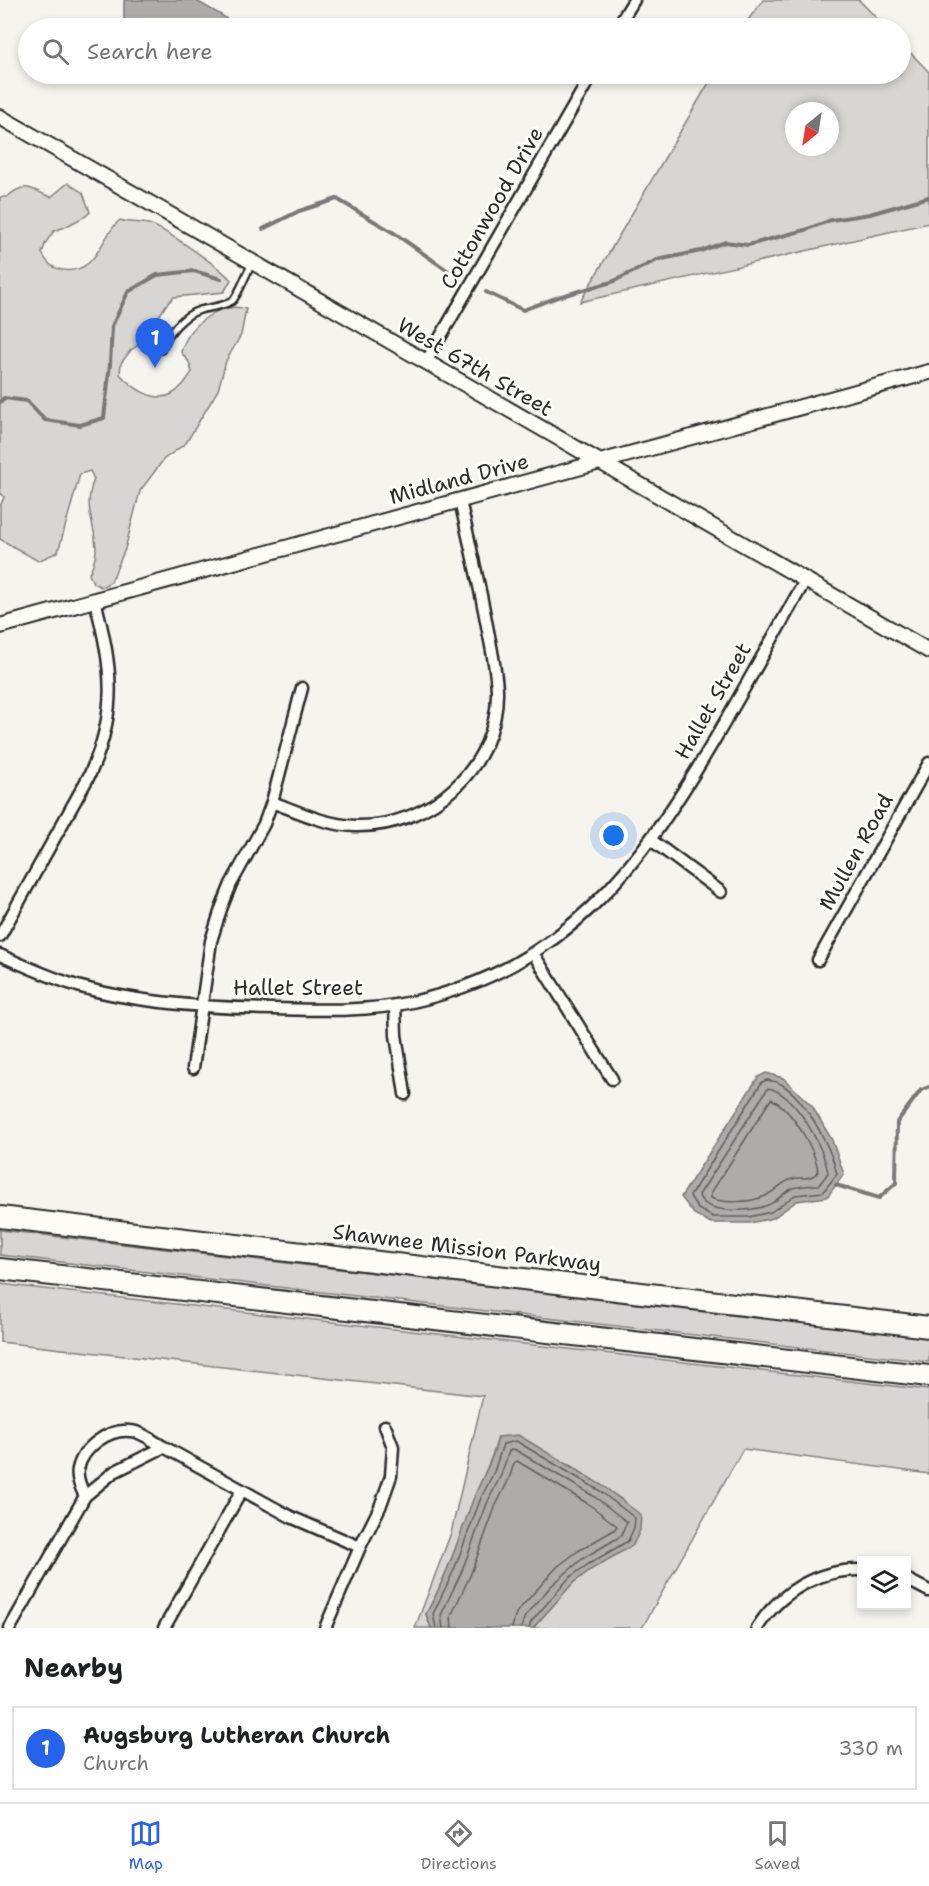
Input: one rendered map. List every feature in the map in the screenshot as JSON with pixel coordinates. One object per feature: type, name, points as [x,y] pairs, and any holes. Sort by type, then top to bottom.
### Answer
[{"type":"highway","name":"Shawnee Mission Parkway","points":[[0,1217],[929,1327]]},
{"type":"highway","points":[[0,1269],[929,1376]]},
{"type":"street","points":[[623,18],[634,0]]},
{"type":"street","name":"Cottonwood Drive","points":[[426,363],[586,84]]},
{"type":"street","name":"West 67th Street","points":[[0,117],[929,651]]},
{"type":"street","name":"Midland Drive","points":[[0,626],[929,372]]},
{"type":"street","points":[[272,802],[340,825],[384,824],[411,816],[436,804],[457,786],[474,765],[491,729],[497,689],[482,597],[460,501]]},
{"type":"street","name":"Hallet Street","points":[[0,955],[47,976],[83,988],[131,997],[202,1005],[312,1010],[362,1009],[395,1005],[454,990],[490,976],[533,953],[558,936],[590,909],[616,883],[651,840],[700,765],[806,579]]},
{"type":"street","points":[[0,936],[89,776],[98,757],[107,727],[111,696],[110,665],[95,600]]},
{"type":"street","points":[[202,1005],[211,940],[231,884],[264,824],[272,802],[302,688]]},
{"type":"street","name":"Mullen Road","points":[[818,960],[929,763]]},
{"type":"street","points":[[651,840],[721,892]]},
{"type":"street","points":[[533,953],[612,1079]]},
{"type":"street","name":"Hallet Street","points":[[193,1068],[202,1005]]},
{"type":"street","points":[[395,1005],[396,1035],[405,1094]]},
{"type":"street","points":[[325,1628],[380,1507],[391,1476],[393,1447],[385,1426]]},
{"type":"street","points":[[85,1496],[77,1471],[85,1454],[98,1440],[114,1431],[133,1430],[291,1517],[360,1547]]},
{"type":"street","points":[[10,1628],[85,1496],[114,1472],[164,1447]]},
{"type":"street","points":[[164,1628],[242,1490]]},
{"type":"street","points":[[757,1628],[780,1600],[799,1586],[820,1576],[843,1570],[857,1570]]},
{"type":"street","points":[[911,1581],[929,1591]]},
{"type":"lane","points":[[161,350],[171,331],[196,311],[234,300],[253,263]]},
{"type":"shaded area","points":[[763,0],[859,0],[876,18],[750,18]]},
{"type":"shaded area","points":[[911,53],[929,72],[929,223],[580,302],[708,84],[911,84]]},
{"type":"shaded area","points":[[68,183],[83,193],[90,212],[54,231],[46,242],[42,253],[53,266],[63,270],[75,270],[84,266],[92,260],[120,220],[148,224],[166,232],[231,280],[224,292],[174,297],[166,305],[143,342],[131,350],[121,363],[120,374],[137,389],[158,397],[165,397],[175,392],[192,372],[189,362],[181,352],[190,333],[215,312],[236,307],[246,309],[241,335],[226,361],[218,390],[186,443],[164,459],[140,491],[125,549],[111,582],[101,587],[93,583],[89,574],[96,551],[89,508],[94,479],[90,471],[80,474],[58,552],[38,561],[0,539],[0,507],[4,497],[0,492],[0,197],[7,197],[19,189],[29,188],[51,197]]},
{"type":"shaded area","points":[[0,1230],[929,1337],[929,1362],[0,1255]]},
{"type":"shaded area","points":[[0,1284],[929,1390],[929,1474],[743,1449],[642,1628],[533,1628],[573,1583],[590,1570],[633,1545],[621,1499],[573,1467],[542,1450],[498,1437],[447,1571],[426,1614],[431,1628],[415,1628],[451,1533],[483,1396],[0,1342]]},
{"type":"water","points":[[124,0],[195,0],[226,18],[124,18]]},
{"type":"water","points":[[766,1073],[783,1078],[812,1106],[832,1140],[844,1174],[827,1197],[797,1201],[773,1218],[750,1223],[711,1223],[694,1214],[681,1197],[758,1077]]},
{"type":"water","points":[[518,1435],[603,1486],[641,1515],[640,1530],[633,1545],[590,1570],[573,1583],[533,1628],[431,1628],[426,1614],[446,1571],[498,1437]]},
{"type":"waterway","points":[[486,292],[523,310],[558,297],[612,282],[657,260],[701,251],[725,242],[748,245],[805,230],[831,220],[870,214],[929,197]]},
{"type":"waterway","points":[[263,229],[299,211],[337,199],[394,233],[451,273]]},
{"type":"waterway","points":[[0,402],[4,398],[27,401],[45,420],[80,425],[104,418],[112,326],[128,292],[157,275],[194,271],[221,279]]},
{"type":"waterway","points":[[836,1185],[879,1198],[896,1183],[897,1122],[921,1090],[929,1087]]},
{"type":"place","name":"Augsburg Lutheran Church","points":[[155,368]]}]
